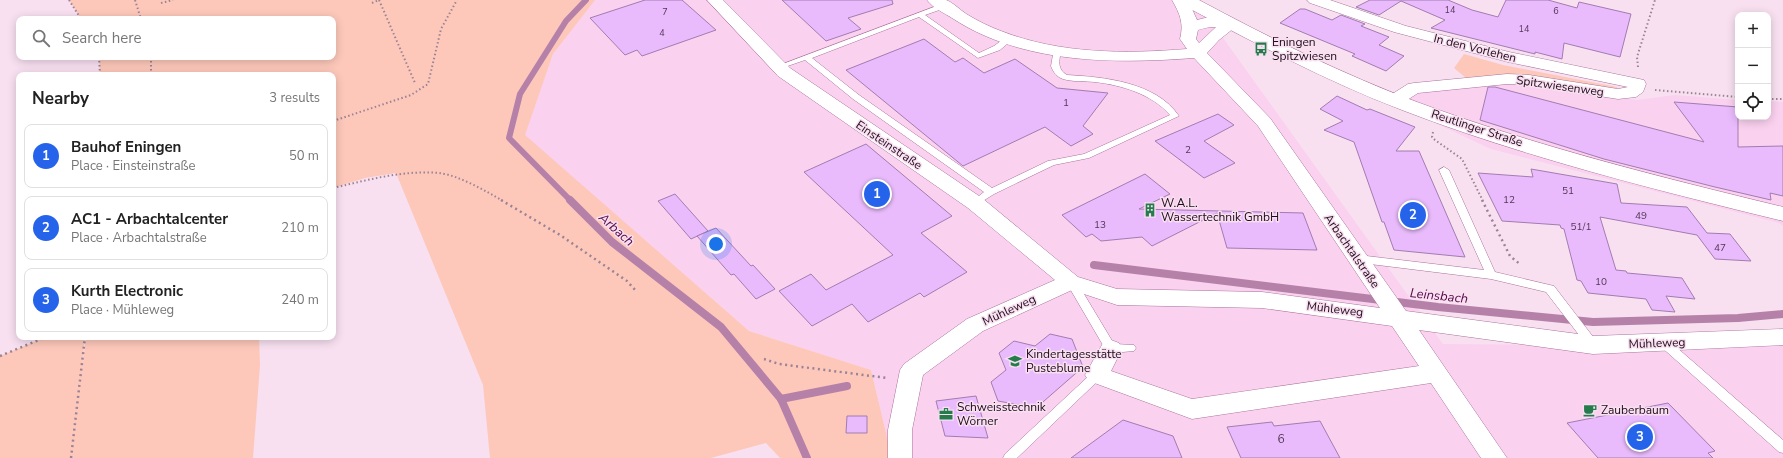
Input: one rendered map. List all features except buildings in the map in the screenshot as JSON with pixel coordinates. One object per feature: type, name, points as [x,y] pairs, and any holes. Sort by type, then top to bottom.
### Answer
[{"type":"main road","name":"Reutlinger Straße","points":[[1187,0],[1231,24],[1308,62],[1395,100],[1477,129],[1632,176],[1783,214]]},
{"type":"street","name":"Einsteinstraße","points":[[715,0],[784,72],[975,203],[1071,282]]},
{"type":"street","name":"Arbachtalstraße","points":[[1180,0],[1189,16],[1192,26],[1188,39],[1198,53],[1264,122],[1356,258],[1495,458]]},
{"type":"street","name":"In den Vorlehen","points":[[1315,0],[1400,29],[1500,55],[1638,86]]},
{"type":"street","points":[[938,3],[976,27],[1009,39],[1057,51],[1085,55],[1113,56],[1198,53],[1213,37],[1231,24]]},
{"type":"street","points":[[1192,26],[1208,22],[1231,24]]},
{"type":"street","name":"Spitzwiesenweg","points":[[1395,100],[1414,88],[1507,78],[1551,83],[1618,94],[1630,93],[1638,86]]},
{"type":"street","name":"Mühleweg","points":[[912,370],[975,325],[1071,282],[1117,297],[1262,300],[1398,318],[1588,339],[1663,342],[1783,338]]},
{"type":"street","points":[[1121,349],[1097,375],[1192,409],[1436,374]]},
{"type":"street","points":[[900,458],[900,430],[912,370]]},
{"type":"lane","points":[[779,67],[919,14],[938,3]]},
{"type":"lane","points":[[919,14],[978,56],[997,48],[1009,39]]},
{"type":"lane","points":[[975,203],[991,192],[1051,163],[1086,156],[1175,116],[1171,110],[1142,90],[1124,83],[1065,77],[1057,73],[1054,68],[1057,51]]},
{"type":"lane","points":[[806,57],[856,96],[991,192]]},
{"type":"lane","points":[[1444,170],[1491,275]]},
{"type":"lane","points":[[1356,258],[1491,275],[1550,289],[1588,339]]},
{"type":"lane","points":[[1071,282],[1121,349]]},
{"type":"lane","points":[[1663,342],[1783,448]]},
{"type":"lane","points":[[1009,458],[1097,375]]},
{"type":"path","points":[[69,0],[79,16]]},
{"type":"path","points":[[135,0],[140,16]]},
{"type":"path","points":[[161,3],[173,0]]},
{"type":"path","points":[[372,3],[379,0],[415,83]]},
{"type":"path","points":[[336,119],[411,95],[428,84],[441,28],[457,0]]},
{"type":"path","points":[[1655,0],[1637,57],[1638,86],[1735,97]]},
{"type":"path","points":[[99,60],[100,72]]},
{"type":"path","points":[[151,60],[151,72]]},
{"type":"path","points":[[1771,99],[1783,99]]},
{"type":"path","points":[[1434,130],[1432,135],[1434,139],[1462,159],[1510,256],[1522,266]]},
{"type":"path","points":[[336,187],[396,172],[440,173],[480,187],[560,235],[627,281],[637,292]]},
{"type":"path","points":[[0,356],[39,340]]},
{"type":"path","points":[[71,458],[85,340]]},
{"type":"path","points":[[764,359],[779,364],[885,378],[912,370]]},
{"type":"shaded area","points":[[69,0],[595,0],[553,54],[525,135],[749,331],[871,370],[892,458],[780,458],[766,443],[711,458],[490,458],[483,385],[396,173],[365,178],[336,187],[336,72],[100,72],[99,60],[336,60],[336,16],[79,16]]},
{"type":"shaded area","points":[[593,0],[1178,0],[1208,17],[1443,344],[1700,346],[1783,342],[1783,458],[892,458],[871,370],[749,331],[524,135],[553,54]]},
{"type":"shaded area","points":[[1464,54],[1503,65],[1617,87],[1617,90],[1497,75],[1466,78],[1454,68]]},
{"type":"shaded area","points":[[1511,82],[1637,100],[1675,95],[1735,100],[1735,120],[1771,120],[1771,101],[1783,102],[1783,226],[1779,223],[1491,149],[1383,99],[1418,92]]},
{"type":"shaded area","points":[[39,340],[85,340],[82,370],[86,340],[259,340],[260,365],[253,458],[0,458],[0,356]]},
{"type":"waterway","name":"Arbach","points":[[571,201],[509,138],[520,94],[566,21],[586,0]]},
{"type":"waterway","name":"Arbach","points":[[571,201],[612,242],[721,327],[781,399]]},
{"type":"waterway","name":"Leinsbach","points":[[1094,265],[1438,307],[1593,322],[1738,318],[1783,314]]},
{"type":"waterway","name":"Leinsbach","points":[[781,399],[847,386]]},
{"type":"waterway","name":"Arbach","points":[[781,399],[807,458]]},
{"type":"place","name":"Eningen Spitzwiesen","points":[[1261,49]]},
{"type":"place","name":"Bauhof Eningen","points":[[877,194]]},
{"type":"place","name":"W.A.L. Wassertechnik GmbH","points":[[1150,210]]},
{"type":"place","name":"AC1 - Arbachtalcenter","points":[[1413,215]]},
{"type":"place","name":"Kindertagesstätte Pusteblume","points":[[1015,361]]},
{"type":"place","name":"Zauberbaum","points":[[1590,410]]},
{"type":"place","name":"Schweisstechnik Wörner","points":[[946,414]]},
{"type":"place","name":"Kurth Electronic","points":[[1640,437]]}]
